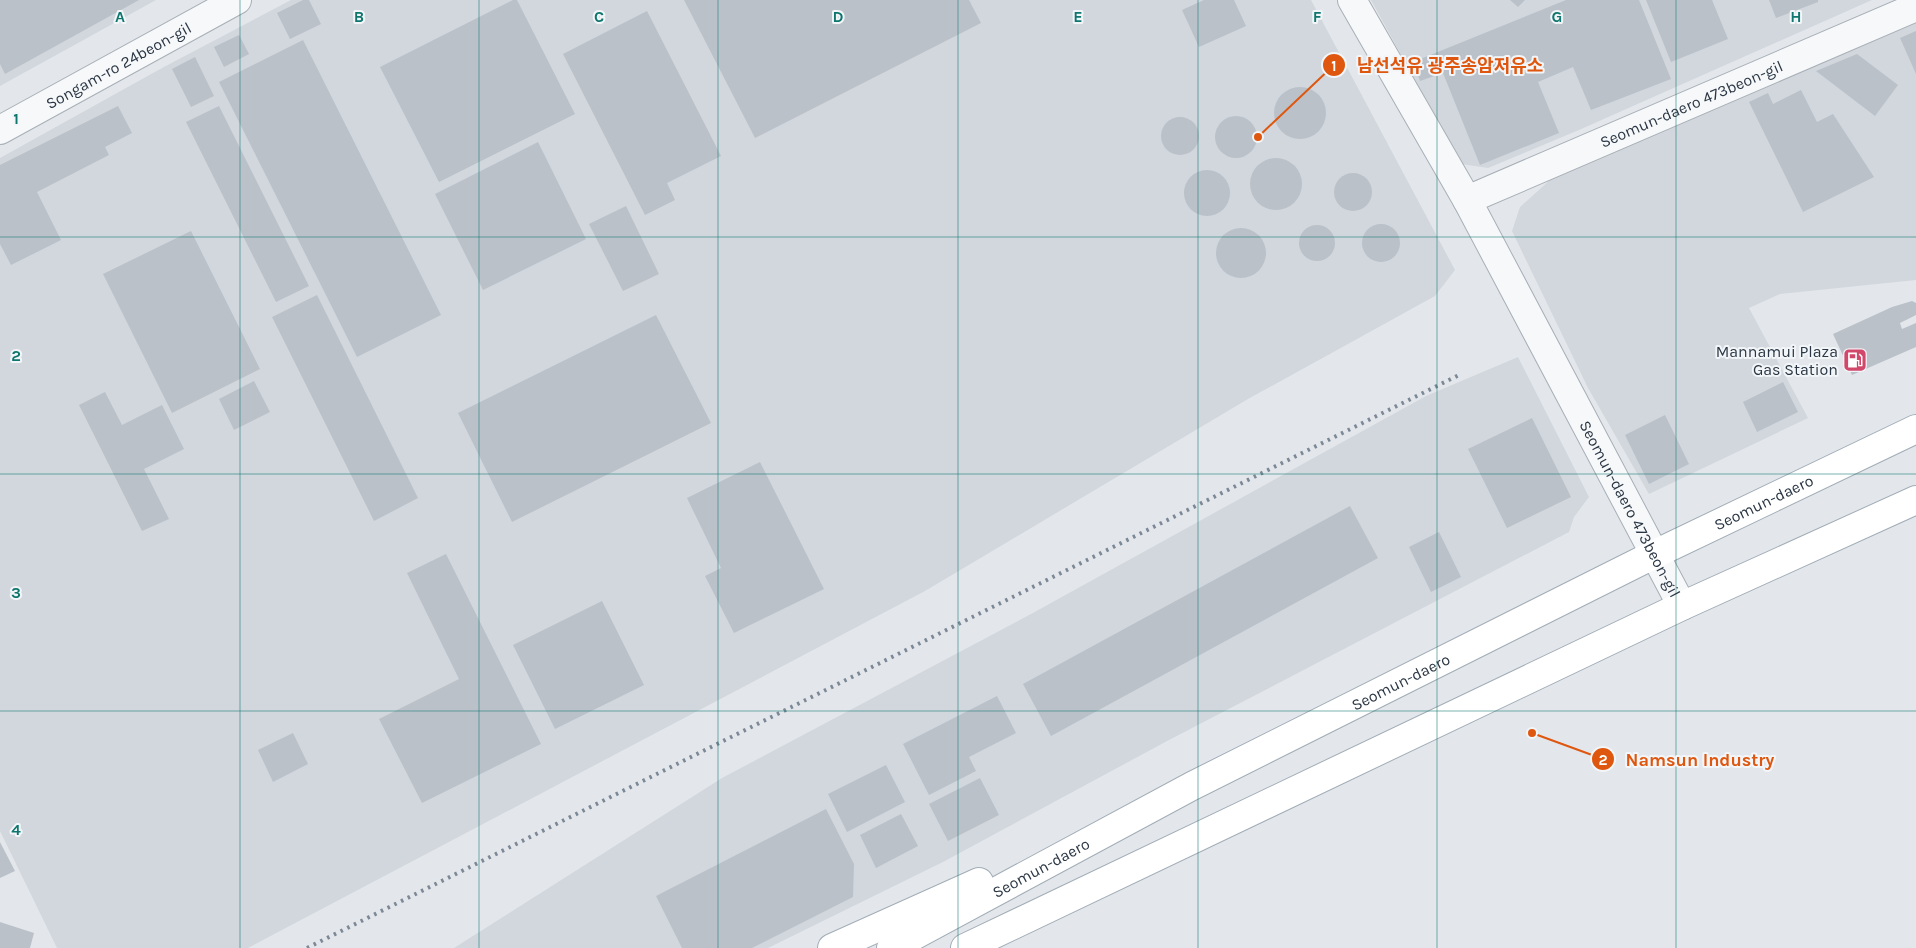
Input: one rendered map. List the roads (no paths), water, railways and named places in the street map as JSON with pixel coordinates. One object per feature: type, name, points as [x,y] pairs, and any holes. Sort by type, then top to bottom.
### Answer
[{"type":"main road","name":"Seomun-daero","points":[[891,948],[1192,786],[1655,554],[1916,429]]},
{"type":"main road","points":[[966,948],[1682,606],[1916,500]]},
{"type":"main road","points":[[832,948],[1192,786]]},
{"type":"street","name":"Songam-ro 24beon-gil","points":[[0,130],[237,0]]},
{"type":"street","name":"Seomun-daero 473beon-gil","points":[[1352,0],[1467,200],[1682,606]]},
{"type":"street","name":"Seomun-daero 473beon-gil","points":[[1467,200],[1916,7]]},
{"type":"railway","points":[[307,948],[1459,375]]},
{"type":"place","name":"남선석유 광주송암저유소","points":[[1258,137]]},
{"type":"place","name":"Mannamui Plaza Gas Station","points":[[1855,360]]},
{"type":"place","name":"Namsun Industry","points":[[1532,733]]}]
